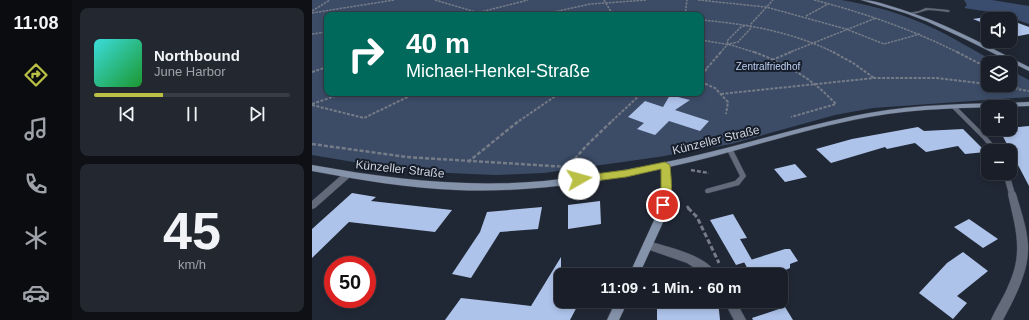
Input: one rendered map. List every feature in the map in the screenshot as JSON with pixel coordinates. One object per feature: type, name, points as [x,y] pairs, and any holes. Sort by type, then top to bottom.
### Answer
[{"type":"main road","points":[[863,0],[911,13],[934,22],[1029,69]]},
{"type":"main road","name":"Künzeller Straße","points":[[312,168],[347,175],[411,184],[457,187],[501,186],[567,181],[626,173],[665,165],[868,115],[906,109],[1029,104]]},
{"type":"main road","points":[[637,268],[660,218],[666,193],[665,165]]},
{"type":"main road","points":[[613,320],[619,308]]},
{"type":"street","points":[[312,206],[347,175]]},
{"type":"street","points":[[997,320],[1017,278],[1023,253],[1022,238],[1012,194]]},
{"type":"street","points":[[648,245],[682,255],[702,268]]},
{"type":"street","points":[[734,308],[740,320]]},
{"type":"lane","points":[[911,13],[920,12],[926,9],[948,11]]},
{"type":"lane","points":[[954,107],[991,144]]},
{"type":"lane","points":[[708,191],[737,183],[743,176],[730,150]]},
{"type":"lane","points":[[1008,180],[1012,194]]},
{"type":"path","points":[[312,12],[330,0]]},
{"type":"path","points":[[312,12],[394,0]]},
{"type":"path","points":[[435,0],[477,12],[528,0]]},
{"type":"path","points":[[604,0],[611,12]]},
{"type":"path","points":[[554,12],[590,4],[646,0]]},
{"type":"path","points":[[685,12],[687,0]]},
{"type":"path","points":[[698,0],[766,7],[846,29],[884,44],[920,34]]},
{"type":"path","points":[[706,70],[728,44],[727,40],[741,27],[750,24],[773,0]]},
{"type":"path","points":[[814,0],[876,18],[920,34],[981,64]]},
{"type":"path","points":[[806,17],[828,4]]},
{"type":"path","points":[[772,60],[876,18]]},
{"type":"path","points":[[704,20],[750,24],[777,30],[814,44],[846,59],[874,78]]},
{"type":"path","points":[[728,44],[738,42],[751,28],[750,24]]},
{"type":"path","points":[[312,34],[324,32]]},
{"type":"path","points":[[704,40],[728,44],[772,60],[814,84],[836,104],[791,117]]},
{"type":"path","points":[[312,72],[324,68]]},
{"type":"path","points":[[721,94],[874,78],[936,78],[981,83]]},
{"type":"path","points":[[704,83],[715,88],[728,102],[726,114]]},
{"type":"path","points":[[1018,88],[1029,91]]},
{"type":"path","points":[[312,104],[335,96]]},
{"type":"path","points":[[312,104],[364,118],[410,96]]},
{"type":"path","points":[[468,163],[518,122],[556,96]]},
{"type":"path","points":[[563,173],[586,146],[639,96]]},
{"type":"path","points":[[312,144],[351,152],[468,163],[567,168]]},
{"type":"path","points":[[687,206],[697,217],[720,265]]},
{"type":"green space","name":"Zentralfriedhof","points":[[312,0],[841,0],[886,10],[923,23],[984,56],[981,56],[981,92],[1017,92],[1017,74],[1029,80],[1029,97],[873,108],[835,115],[731,144],[658,157],[544,173],[495,175],[449,173],[377,166],[312,155]]},
{"type":"shaded area","points":[[964,0],[992,0],[1029,6],[1029,24],[1017,20],[1017,12],[990,12],[964,8],[967,5]]},
{"type":"building","points":[[981,18],[981,22],[973,19]]},
{"type":"building","points":[[1017,23],[1029,27],[1029,34],[1017,36]]},
{"type":"building","points":[[669,96],[690,100],[675,110],[709,121],[700,131],[669,121],[655,135],[637,129],[644,123],[628,117],[645,101],[663,107]]},
{"type":"building","points":[[1029,126],[1029,186],[1017,163],[1017,144],[1007,144],[1003,136],[1017,136],[1017,127]]},
{"type":"building","points":[[918,127],[924,131],[963,129],[981,147],[981,152],[965,154],[958,146],[926,152],[915,143],[887,149],[885,147],[831,163],[816,149],[852,139]]},
{"type":"building","points":[[795,164],[807,177],[785,182],[774,169]]},
{"type":"building","points":[[352,193],[376,197],[371,201],[452,210],[435,232],[349,222],[312,258],[312,229]]},
{"type":"building","points":[[600,201],[601,224],[568,229],[568,205]]},
{"type":"building","points":[[542,207],[538,229],[500,232],[471,278],[452,274],[480,232],[487,212]]},
{"type":"building","points":[[733,214],[747,238],[740,239],[752,260],[736,265],[710,220]]},
{"type":"building","points":[[969,219],[998,239],[983,248],[954,227]]},
{"type":"building","points":[[785,249],[790,249],[798,261],[790,264],[790,268],[788,269],[747,268],[744,262]]},
{"type":"building","points":[[963,252],[988,271],[957,296],[967,303],[953,319],[919,293],[947,263]]},
{"type":"building","points":[[561,257],[561,268],[554,268]]},
{"type":"building","points":[[554,268],[554,308],[576,308],[570,320],[445,320],[461,298],[531,306]]},
{"type":"building","points":[[657,308],[719,308],[720,320],[657,320]]},
{"type":"building","points":[[786,308],[793,320],[753,320],[752,318]]},
{"type":"route","points":[[579,179],[626,173],[665,165],[666,193],[663,205]]}]
